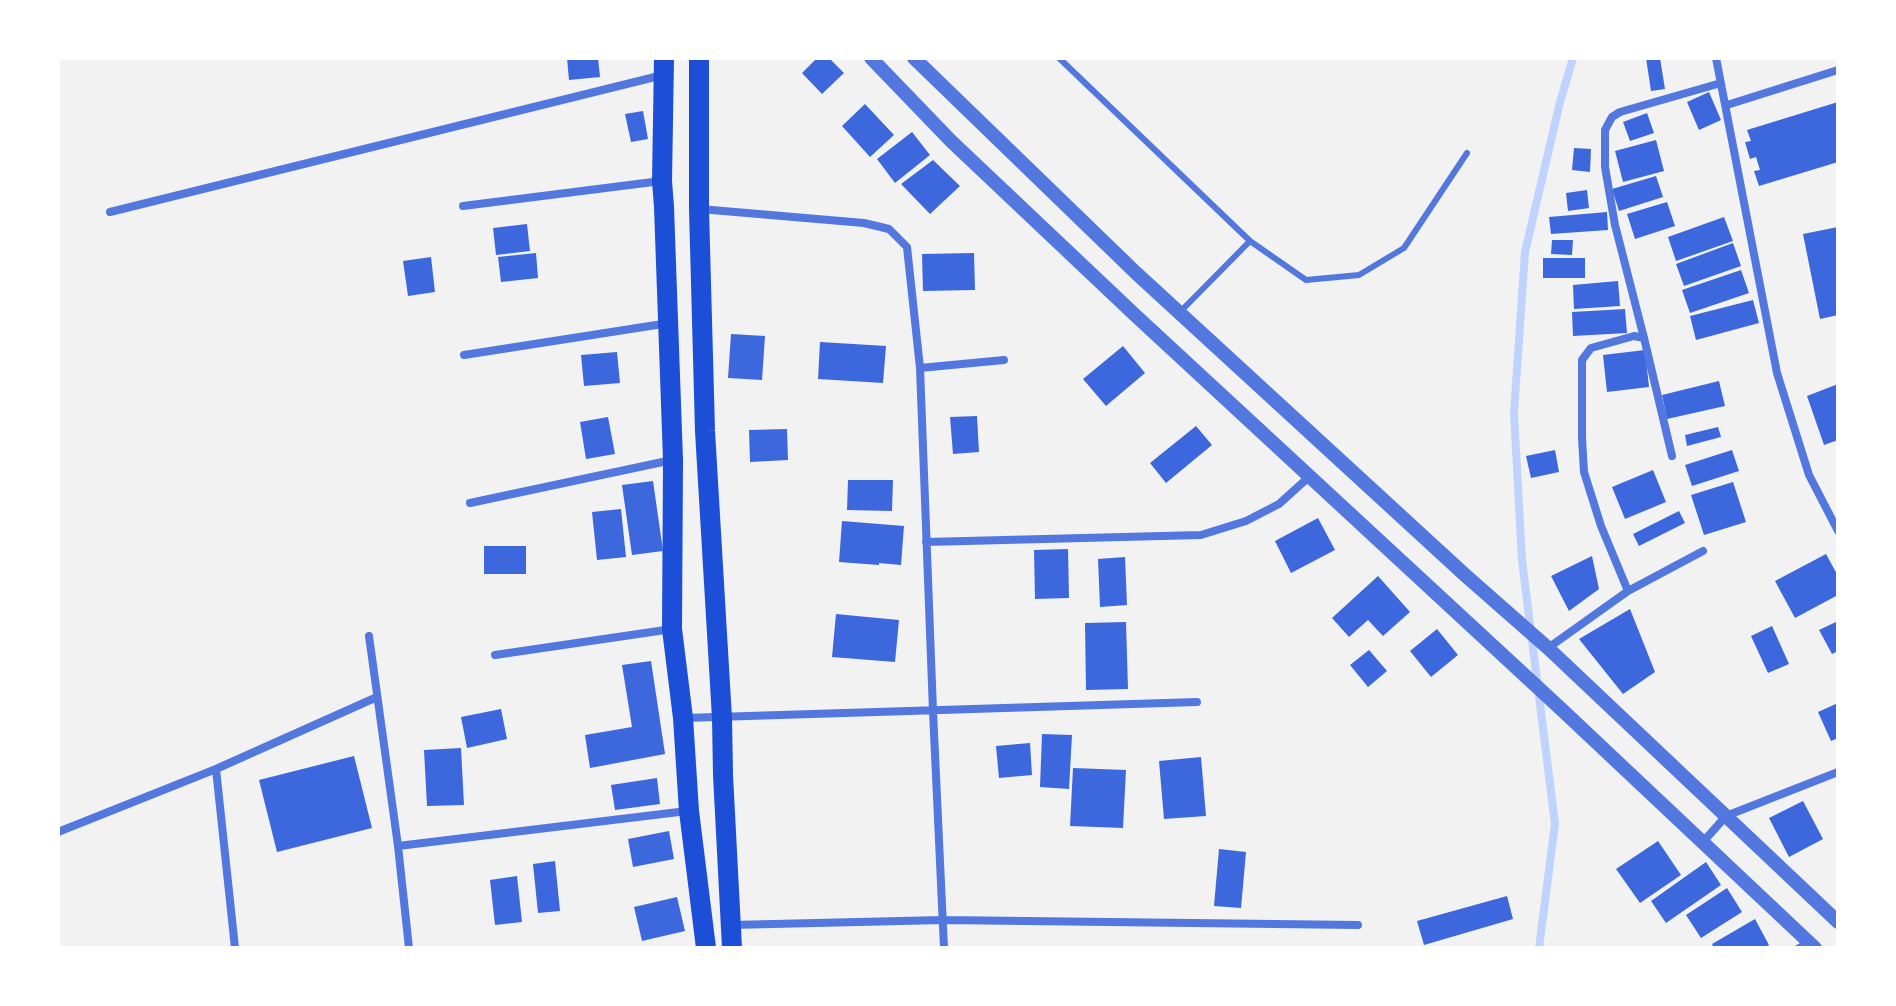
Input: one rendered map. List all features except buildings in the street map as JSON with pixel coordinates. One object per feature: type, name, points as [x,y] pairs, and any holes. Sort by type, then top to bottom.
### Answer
[{"type":"main road","points":[[699,58],[699,209],[705,431],[732,948]]},
{"type":"main road","points":[[664,66],[662,181],[673,460],[672,629],[706,948]]},
{"type":"street","points":[[871,58],[951,141],[1703,842],[1808,946]]},
{"type":"street","points":[[914,58],[1179,313],[1465,575],[1546,645],[1838,922]]},
{"type":"street","points":[[1716,58],[1777,373],[1809,475],[1838,531]]},
{"type":"street","points":[[110,212],[664,66]]},
{"type":"street","points":[[1727,105],[1838,70]]},
{"type":"street","points":[[1672,456],[1615,225],[1605,167],[1605,130],[1612,117],[1620,112],[1721,83]]},
{"type":"street","points":[[463,206],[662,181]]},
{"type":"street","points":[[699,209],[864,223],[889,229],[907,247],[920,368],[944,948]]},
{"type":"street","points":[[464,355],[669,323]]},
{"type":"street","points":[[1628,591],[1601,526],[1584,472],[1582,360],[1591,348],[1634,336],[1644,338]]},
{"type":"street","points":[[920,368],[1004,360]]},
{"type":"street","points":[[470,503],[673,460]]},
{"type":"street","points":[[926,542],[1201,535],[1246,521],[1279,504],[1310,476]]},
{"type":"street","points":[[1546,645],[1628,591],[1703,551]]},
{"type":"street","points":[[495,655],[672,629]]},
{"type":"street","points":[[369,636],[409,948]]},
{"type":"street","points":[[58,832],[216,769],[377,697]]},
{"type":"street","points":[[683,718],[1197,702]]},
{"type":"street","points":[[216,769],[235,948]]},
{"type":"street","points":[[1703,842],[1726,816],[1838,772]]},
{"type":"street","points":[[398,846],[689,811]]},
{"type":"street","points":[[730,925],[943,920],[1358,925]]},
{"type":"lane","points":[[1059,58],[1250,241],[1306,280],[1359,275],[1404,248],[1467,153]]},
{"type":"lane","points":[[1179,313],[1250,241]]},
{"type":"waterway","points":[[1539,948],[1555,824],[1522,560],[1514,413],[1525,252],[1573,58]]}]
